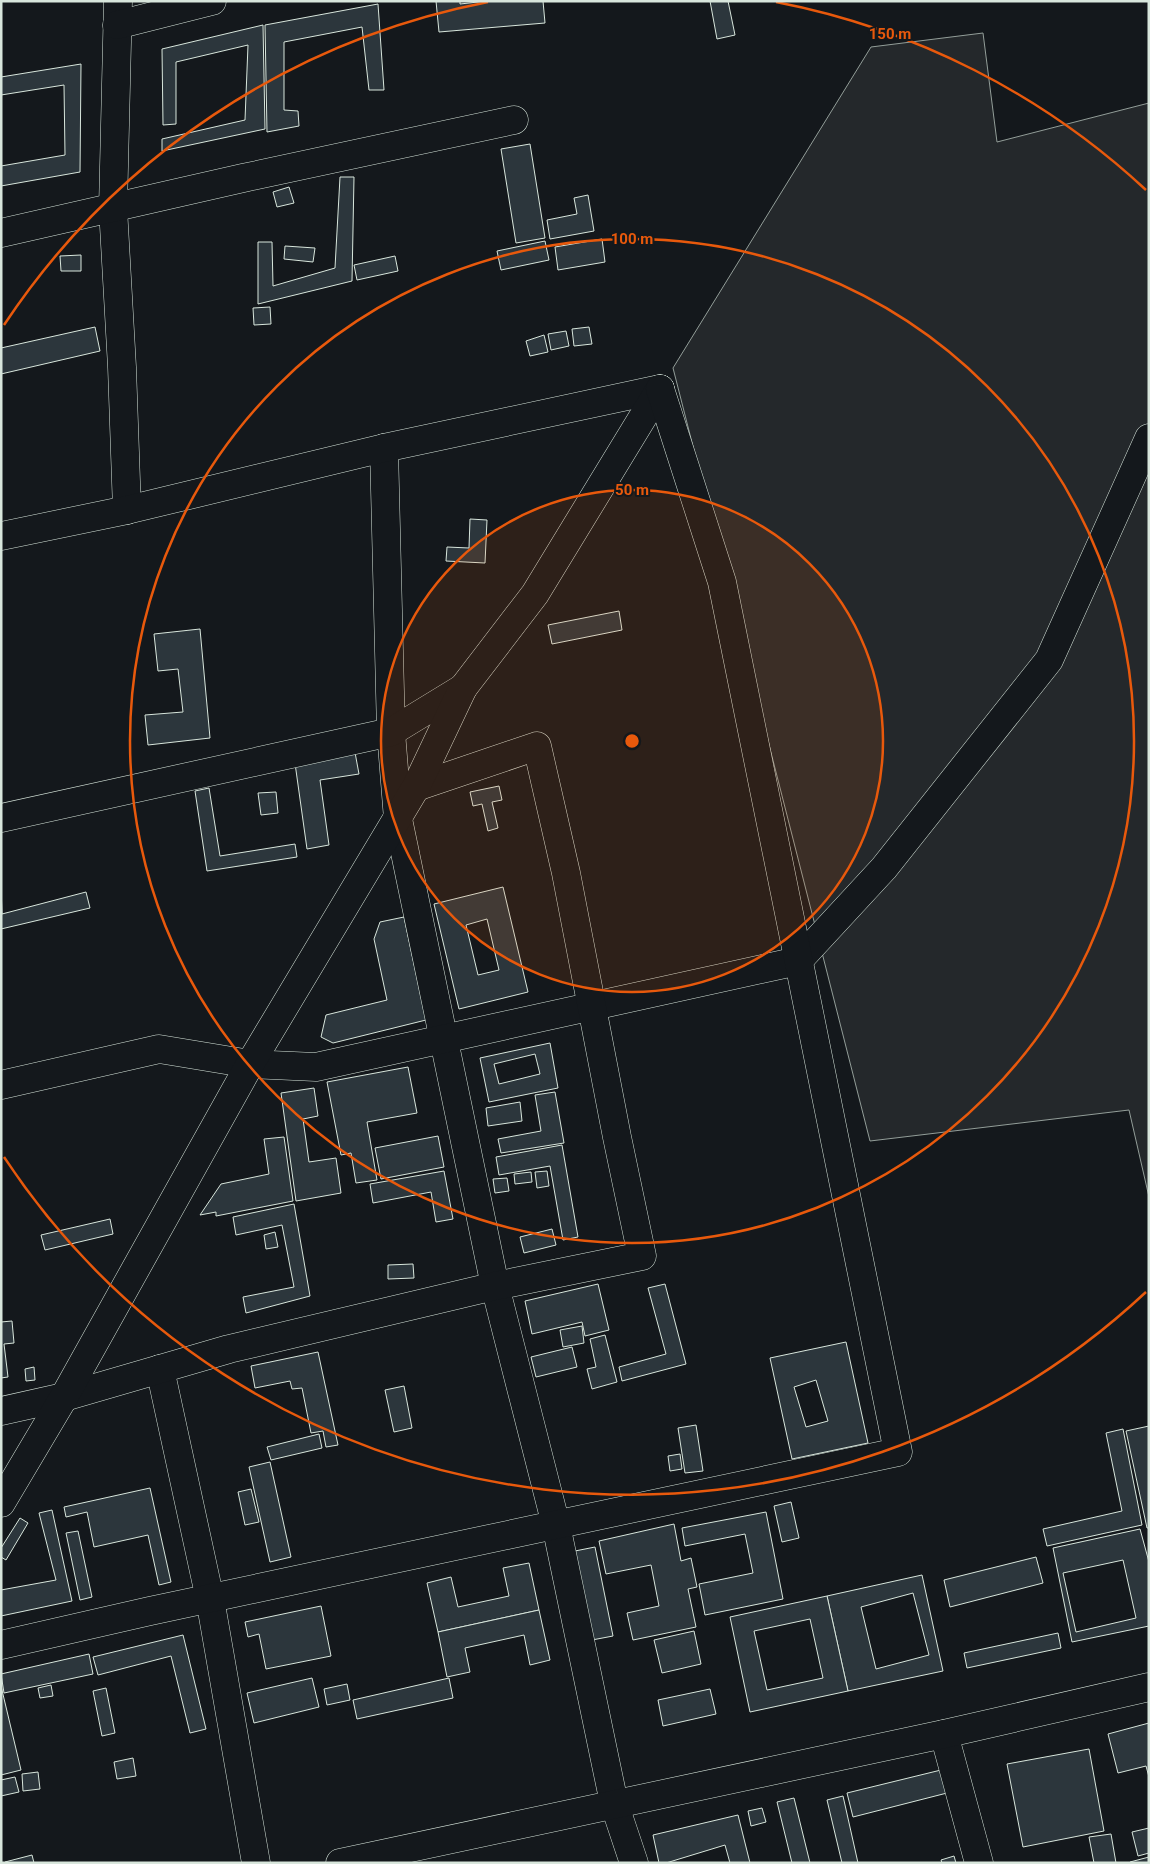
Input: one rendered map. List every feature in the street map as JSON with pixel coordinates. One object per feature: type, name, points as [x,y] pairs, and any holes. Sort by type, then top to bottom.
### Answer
[{"type":"street","points":[[127,510],[122,367],[113,208],[118,13],[212,1]]},
{"type":"street","points":[[1,233],[243,178],[514,120]]},
{"type":"street","points":[[1,536],[127,510],[384,448],[660,389]]},
{"type":"street","points":[[1,1503],[64,1397],[250,1064],[398,819],[416,787],[463,688],[535,594],[660,389]]},
{"type":"street","points":[[1,1645],[898,1452],[722,582],[660,389]]},
{"type":"street","points":[[1,1085],[159,1050],[250,1064],[316,1067],[798,961],[884,868],[1049,660],[1149,438]]},
{"type":"street","points":[[384,448],[392,732],[398,819],[495,1286],[556,1525],[614,1803],[634,1863]]},
{"type":"street","points":[[1,818],[392,732],[463,688]]},
{"type":"street","points":[[1,1411],[64,1397],[229,1349],[495,1286],[642,1256],[591,1007],[566,873],[537,746],[416,787]]},
{"type":"street","points":[[160,1369],[210,1599],[256,1863]]},
{"type":"street","points":[[340,1863],[944,1734],[1149,1687]]},
{"type":"street","points":[[944,1734],[979,1863]]},
{"type":"shaded area","points":[[983,33],[997,142],[1149,103],[1149,1197],[1129,1110],[870,1141],[673,368],[871,47]]},
{"type":"building","points":[[436,1],[460,1],[460,4],[487,1],[543,1],[545,23],[439,32]]},
{"type":"building","points":[[710,1],[728,1],[735,35],[717,39]]},
{"type":"building","points":[[378,4],[384,90],[369,90],[362,27],[284,42],[284,110],[298,111],[299,126],[267,132],[265,25]]},
{"type":"building","points":[[263,25],[265,129],[162,151],[162,139],[245,120],[248,45],[176,62],[176,124],[163,125],[162,49]]},
{"type":"building","points":[[81,64],[80,172],[1,186],[1,166],[65,155],[64,85],[1,95],[1,77]]},
{"type":"building","points":[[530,144],[545,238],[516,243],[501,149]]},
{"type":"building","points":[[340,177],[354,177],[352,281],[258,304],[258,242],[272,242],[273,286],[335,268]]},
{"type":"building","points":[[289,187],[294,203],[277,207],[273,192]]},
{"type":"building","points":[[588,195],[594,231],[550,239],[547,220],[577,214],[574,198]]},
{"type":"building","points":[[602,239],[605,262],[558,270],[555,247]]},
{"type":"building","points":[[545,241],[549,260],[501,270],[497,251]]},
{"type":"building","points":[[285,246],[315,248],[313,262],[284,259]]},
{"type":"building","points":[[81,255],[81,271],[61,271],[60,256]]},
{"type":"building","points":[[395,256],[398,271],[357,280],[354,265]]},
{"type":"building","points":[[270,307],[271,324],[254,325],[253,308]]},
{"type":"building","points":[[95,327],[100,351],[1,374],[1,348]]},
{"type":"building","points":[[589,327],[592,344],[574,346],[572,329]]},
{"type":"building","points":[[566,331],[569,346],[551,350],[548,334]]},
{"type":"building","points":[[544,335],[548,352],[530,356],[526,341]]},
{"type":"building","points":[[470,519],[487,520],[485,563],[446,561],[447,547],[469,548]]},
{"type":"building","points":[[619,611],[622,630],[552,644],[548,625]]},
{"type":"building","points":[[200,629],[210,738],[148,745],[145,715],[183,712],[178,669],[158,671],[154,634]]},
{"type":"building","points":[[354,747],[359,774],[320,780],[329,845],[307,849],[294,756]]},
{"type":"building","points":[[499,786],[502,800],[492,802],[498,828],[488,831],[482,804],[473,806],[470,792]]},
{"type":"building","points":[[209,788],[220,856],[295,844],[297,857],[207,871],[195,791]]},
{"type":"building","points":[[276,792],[278,813],[261,815],[258,793]]},
{"type":"building","points":[[1,886],[2,914],[86,892],[90,908],[1,929]]},
{"type":"building","points":[[503,887],[528,992],[459,1009],[434,904]],"holes":[[[487,919],[499,970],[478,975],[466,925]]]},
{"type":"building","points":[[404,917],[426,1020],[333,1043],[321,1037],[326,1015],[387,1000],[374,939],[380,922]]},
{"type":"building","points":[[550,1043],[558,1088],[489,1102],[480,1058]],"holes":[[[535,1054],[540,1074],[499,1084],[494,1064]]]},
{"type":"building","points":[[408,1067],[417,1113],[367,1122],[377,1180],[356,1183],[351,1153],[341,1155],[327,1082]]},
{"type":"building","points":[[314,1088],[318,1116],[303,1119],[309,1162],[336,1158],[341,1193],[296,1201],[281,1093]]},
{"type":"building","points":[[555,1092],[564,1143],[501,1153],[498,1139],[541,1131],[535,1095]]},
{"type":"building","points":[[520,1102],[522,1121],[488,1126],[486,1108]]},
{"type":"building","points":[[438,1136],[444,1167],[381,1179],[375,1148]]},
{"type":"building","points":[[284,1137],[293,1201],[216,1216],[216,1212],[200,1215],[221,1184],[269,1174],[264,1139]]},
{"type":"building","points":[[562,1145],[578,1237],[563,1240],[550,1166],[499,1175],[496,1157]]},
{"type":"building","points":[[444,1171],[453,1219],[436,1222],[431,1192],[373,1203],[370,1184]]},
{"type":"building","points":[[547,1171],[549,1186],[537,1188],[535,1172]]},
{"type":"building","points":[[531,1172],[532,1182],[515,1184],[514,1174]]},
{"type":"building","points":[[507,1178],[509,1191],[495,1193],[493,1179]]},
{"type":"building","points":[[294,1204],[310,1296],[246,1313],[243,1297],[294,1287],[282,1225],[236,1235],[233,1217]]},
{"type":"building","points":[[110,1219],[113,1234],[45,1250],[41,1235]]},
{"type":"building","points":[[552,1229],[556,1245],[524,1253],[520,1237]]},
{"type":"building","points":[[275,1232],[278,1247],[266,1249],[264,1235]]},
{"type":"building","points":[[413,1264],[414,1278],[388,1279],[388,1265]]},
{"type":"building","points":[[598,1284],[609,1330],[585,1336],[582,1322],[532,1334],[525,1301]]},
{"type":"building","points":[[665,1284],[686,1364],[622,1381],[619,1367],[666,1354],[648,1288]]},
{"type":"building","points":[[12,1321],[14,1343],[4,1344],[8,1377],[1,1378],[1,1322]]},
{"type":"building","points":[[582,1326],[584,1343],[563,1347],[560,1330]]},
{"type":"building","points":[[605,1335],[617,1382],[592,1389],[587,1369],[596,1367],[590,1339]]},
{"type":"building","points":[[846,1342],[868,1443],[792,1459],[770,1358]],"holes":[[[816,1380],[828,1421],[806,1427],[794,1387]]]},
{"type":"building","points":[[572,1347],[577,1367],[536,1377],[531,1357]]},
{"type":"building","points":[[318,1352],[338,1445],[326,1447],[323,1431],[311,1433],[302,1388],[292,1389],[290,1381],[255,1388],[251,1366]]},
{"type":"building","points":[[34,1367],[35,1380],[26,1381],[25,1369]]},
{"type":"building","points":[[404,1386],[412,1428],[394,1432],[385,1390]]},
{"type":"building","points":[[696,1425],[703,1471],[685,1473],[678,1428]]},
{"type":"building","points":[[1149,1426],[1149,1528],[1147,1528],[1126,1431]]},
{"type":"building","points":[[1123,1429],[1142,1525],[1047,1546],[1043,1529],[1122,1511],[1106,1433]]},
{"type":"building","points":[[319,1434],[322,1448],[271,1460],[267,1447]]},
{"type":"building","points":[[680,1454],[682,1469],[670,1471],[668,1456]]},
{"type":"building","points":[[270,1462],[291,1557],[270,1562],[249,1467]]},
{"type":"building","points":[[150,1488],[171,1582],[159,1585],[148,1535],[94,1547],[87,1512],[66,1517],[64,1507]]},
{"type":"building","points":[[251,1489],[259,1522],[245,1525],[238,1492]]},
{"type":"building","points":[[791,1502],[799,1538],[782,1542],[774,1506]]},
{"type":"building","points":[[52,1510],[72,1601],[1,1616],[1,1590],[56,1580],[39,1513]]},
{"type":"building","points":[[766,1512],[783,1599],[705,1615],[699,1584],[753,1573],[745,1534],[685,1546],[682,1528]]},
{"type":"building","points":[[20,1518],[28,1523],[6,1560],[1,1557],[1,1548]]},
{"type":"building","points":[[674,1524],[681,1561],[691,1558],[697,1587],[688,1589],[696,1627],[633,1640],[627,1613],[659,1606],[651,1565],[606,1574],[599,1541]]},
{"type":"building","points":[[1140,1529],[1149,1562],[1149,1626],[1072,1642],[1053,1548]],"holes":[[[1123,1560],[1136,1618],[1076,1632],[1063,1573]]]},
{"type":"building","points":[[78,1531],[92,1597],[80,1600],[66,1533]]},
{"type":"building","points":[[595,1547],[613,1636],[592,1640],[575,1551]]},
{"type":"building","points":[[1036,1557],[1043,1583],[950,1607],[944,1580]]},
{"type":"building","points":[[529,1563],[539,1610],[438,1632],[427,1583],[451,1577],[458,1607],[509,1596],[503,1568]]},
{"type":"building","points":[[922,1575],[943,1671],[848,1691],[827,1596]],"holes":[[[913,1593],[929,1655],[876,1669],[861,1607]]]},
{"type":"building","points":[[827,1596],[848,1691],[750,1712],[730,1617]],"holes":[[[810,1619],[823,1678],[767,1690],[754,1631]]]},
{"type":"building","points":[[321,1606],[331,1656],[266,1669],[259,1634],[248,1637],[245,1622]]},
{"type":"building","points":[[539,1610],[550,1660],[530,1665],[524,1635],[465,1648],[470,1672],[447,1677],[438,1632]]},
{"type":"building","points":[[694,1631],[701,1664],[662,1673],[654,1640]]},
{"type":"building","points":[[1058,1633],[1061,1648],[967,1668],[964,1653]]},
{"type":"building","points":[[183,1635],[206,1729],[190,1733],[171,1656],[98,1675],[93,1657]]},
{"type":"building","points":[[89,1654],[93,1674],[4,1693],[1,1674]]},
{"type":"building","points":[[312,1678],[319,1707],[254,1723],[247,1693]]},
{"type":"building","points":[[449,1678],[453,1698],[357,1719],[353,1700]]},
{"type":"building","points":[[347,1684],[350,1700],[327,1705],[324,1689]]},
{"type":"building","points":[[51,1685],[53,1696],[40,1698],[38,1688]]},
{"type":"building","points":[[1,1686],[21,1770],[1,1775]]},
{"type":"building","points":[[106,1688],[115,1733],[102,1736],[93,1691]]},
{"type":"building","points":[[710,1689],[716,1714],[663,1726],[658,1700]]},
{"type":"building","points":[[1149,1723],[1149,1777],[1146,1766],[1118,1773],[1108,1734]]},
{"type":"building","points":[[1089,1749],[1104,1831],[1023,1847],[1007,1764]]},
{"type":"building","points":[[133,1758],[136,1776],[117,1779],[114,1762]]},
{"type":"building","points":[[941,1770],[947,1793],[853,1817],[847,1793]]},
{"type":"building","points":[[38,1772],[40,1789],[23,1791],[22,1774]]},
{"type":"building","points":[[15,1777],[19,1792],[1,1796],[1,1780]]},
{"type":"building","points":[[843,1796],[858,1863],[842,1863],[827,1800]]},
{"type":"building","points":[[794,1798],[810,1863],[792,1863],[777,1802]]},
{"type":"building","points":[[762,1808],[766,1822],[751,1826],[748,1811]]},
{"type":"building","points":[[738,1815],[750,1863],[730,1863],[725,1845],[666,1863],[659,1863],[653,1835]]},
{"type":"building","points":[[1149,1828],[1149,1853],[1138,1856],[1132,1832]]},
{"type":"building","points":[[1111,1834],[1116,1863],[1094,1863],[1089,1837]]},
{"type":"building","points":[[32,1855],[34,1863],[5,1863],[5,1862]]},
{"type":"building","points":[[954,1856],[956,1863],[942,1863],[941,1860]]},
{"type":"building","points":[[1149,1857],[1149,1863],[1130,1863],[1130,1862]]}]
